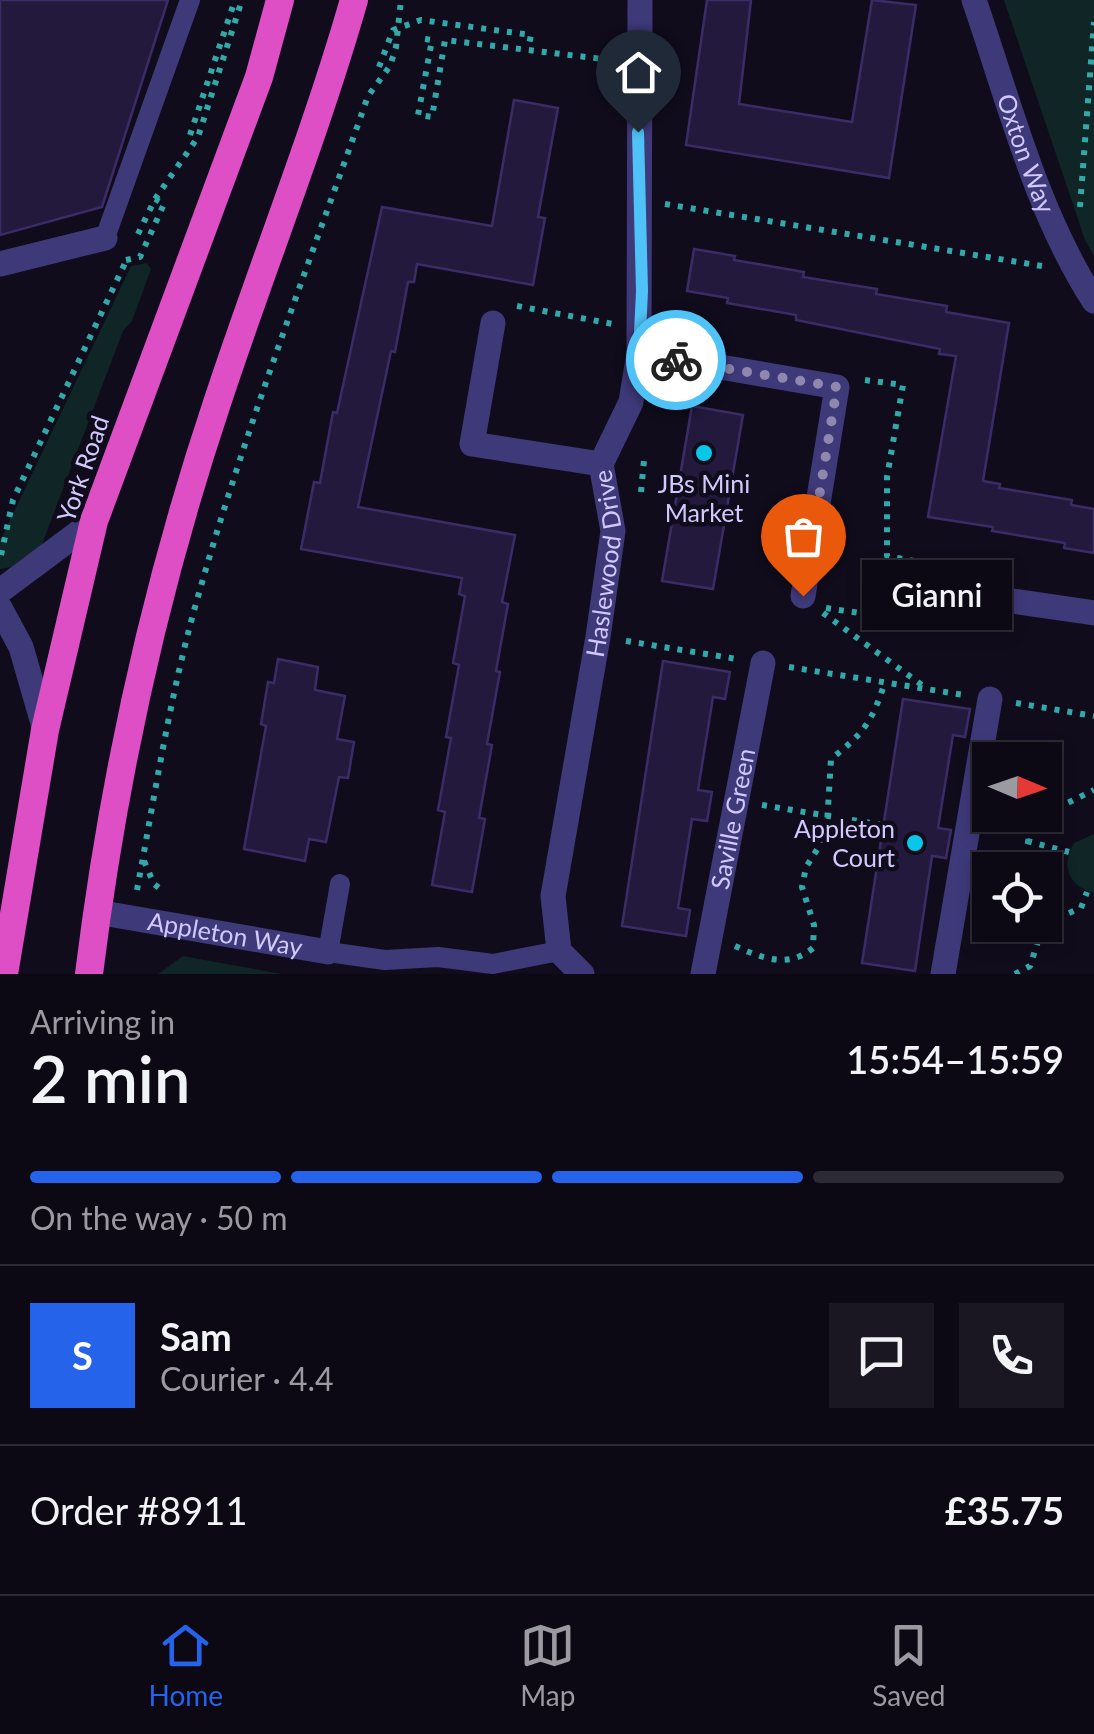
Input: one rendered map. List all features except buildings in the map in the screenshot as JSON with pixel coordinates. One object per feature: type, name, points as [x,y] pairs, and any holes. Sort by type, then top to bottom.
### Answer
[{"type":"highway","name":"York Road","points":[[4,974],[44,730],[94,521],[259,77],[280,0]]},
{"type":"highway","points":[[89,974],[130,725],[164,578],[216,406],[354,0]]},
{"type":"street","name":"Haslewood Drive","points":[[559,951],[552,896],[598,637],[612,531],[601,464],[630,402],[640,342],[640,0]]},
{"type":"street","name":"Oxton Way","points":[[974,0],[1038,184],[1075,271],[1094,301]]},
{"type":"street","points":[[0,264],[105,238]]},
{"type":"street","points":[[493,323],[472,444],[601,464]]},
{"type":"street","points":[[640,342],[837,387],[803,596]]},
{"type":"street","points":[[0,591],[94,521]]},
{"type":"street","points":[[998,600],[1094,613]]},
{"type":"street","points":[[0,608],[22,646],[44,730]]},
{"type":"street","name":"Saville Green","points":[[703,974],[763,663]]},
{"type":"street","points":[[943,974],[990,699]]},
{"type":"street","name":"Appleton Way","points":[[97,912],[328,952]]},
{"type":"street","points":[[559,951],[582,974]]},
{"type":"lane","points":[[105,238],[190,0]]},
{"type":"lane","points":[[328,952],[340,884]]},
{"type":"lane","name":"Appleton Way","points":[[328,952],[385,960],[438,957],[493,964],[559,951]]},
{"type":"path","points":[[190,135],[239,0]]},
{"type":"path","points":[[0,561],[13,500],[151,197],[198,137],[239,0]]},
{"type":"path","points":[[142,859],[196,604],[248,432],[368,96],[390,66],[400,3]]},
{"type":"path","points":[[379,67],[392,30],[420,20],[531,34],[528,49]]},
{"type":"path","points":[[1079,214],[1091,101],[1094,22]]},
{"type":"path","points":[[425,38],[432,40],[418,116],[432,117],[444,40],[638,64]]},
{"type":"path","points":[[140,257],[164,204],[151,197]]},
{"type":"path","points":[[639,200],[1075,271]]},
{"type":"path","points":[[493,323],[497,302],[640,342]]},
{"type":"path","points":[[803,596],[830,610],[960,628],[998,600],[962,570],[888,556],[887,477],[904,385],[871,378],[837,387]]},
{"type":"path","points":[[641,492],[644,460]]},
{"type":"path","points":[[803,596],[926,689]]},
{"type":"path","points":[[598,637],[1094,716]]},
{"type":"path","points":[[710,936],[787,962],[813,948],[814,926],[802,887],[806,867],[818,848],[828,816],[831,758],[862,735],[874,715],[885,682]]},
{"type":"path","points":[[1062,805],[1094,790]]},
{"type":"path","points":[[736,800],[884,824]]},
{"type":"path","points":[[1026,852],[1031,832]]},
{"type":"path","points":[[1027,841],[1069,852]]},
{"type":"path","points":[[1062,916],[1082,908],[1087,892]]},
{"type":"path","points":[[1015,974],[1030,966],[1036,942]]},
{"type":"green space","points":[[1004,0],[1094,0],[1094,256],[1085,240]]},
{"type":"green space","points":[[147,263],[151,269],[132,321],[123,331],[41,547],[17,566],[0,569],[0,541],[131,266]]},
{"type":"green space","points":[[1094,834],[1094,893],[1073,881],[1068,860],[1074,843]]},
{"type":"green space","points":[[183,956],[282,974],[158,974]]},
{"type":"way so far","points":[[676,360],[837,387],[803,596]]},
{"type":"place","name":"JBs Mini Market","points":[[704,453]]},
{"type":"place","name":"Gianni","points":[[803,596]]},
{"type":"place","name":"Appleton Court","points":[[915,843]]},
{"type":"route","points":[[638,132],[642,291],[639,354],[676,360]]}]
